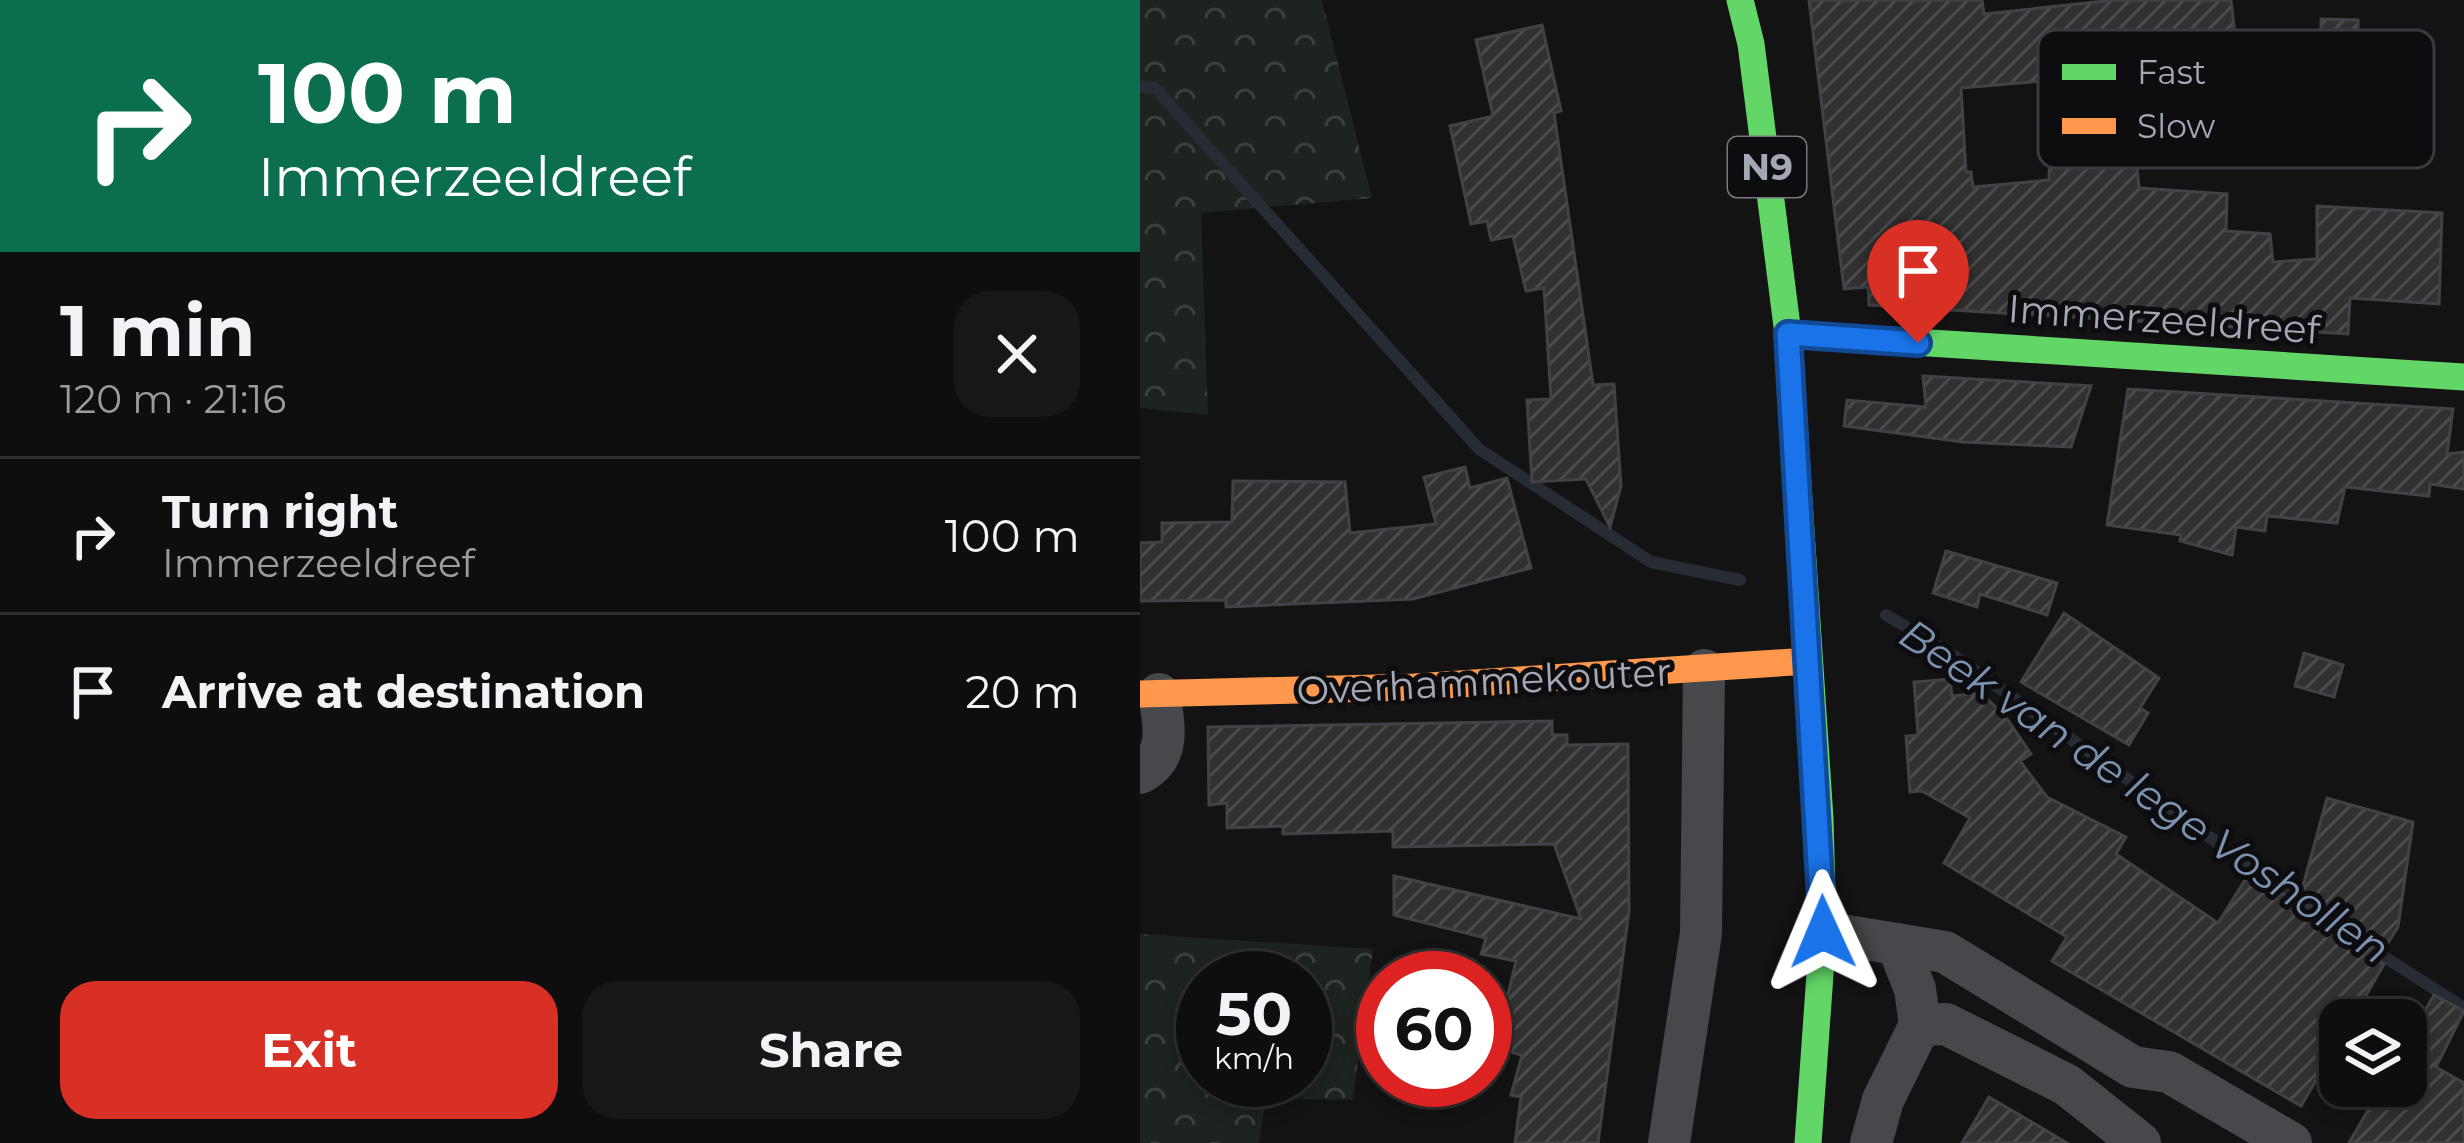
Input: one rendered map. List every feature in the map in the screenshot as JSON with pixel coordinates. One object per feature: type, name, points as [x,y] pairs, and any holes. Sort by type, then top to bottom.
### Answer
[{"type":"street","name":"N9","points":[[1740,0],[1751,44],[1788,334],[1808,661],[1823,932],[1808,1143]]},
{"type":"street","name":"Immerzeeldreef","points":[[1788,334],[2464,377]]},
{"type":"street","name":"Overhammekouter","points":[[1140,773],[1156,760],[1166,736],[1149,694],[1414,688],[1808,661]]},
{"type":"street","points":[[1669,1143],[1701,933],[1704,670]]},
{"type":"street","points":[[1823,932],[1945,952],[2133,1067],[2169,1072],[2291,1143]]},
{"type":"street","points":[[1871,1143],[1889,1084],[1920,1024],[1916,988],[1897,944]]},
{"type":"street","points":[[1920,1024],[1946,1024],[2067,1084],[2108,1112],[2140,1143]]},
{"type":"street","points":[[2108,1112],[2133,1067]]},
{"type":"green space","points":[[1140,0],[1322,0],[1372,198],[1201,213],[1208,415],[1140,408]]},
{"type":"green space","points":[[1140,934],[1373,949],[1356,951],[1353,1100],[1332,1100],[1332,951],[1176,951],[1176,1107],[1265,1107],[1259,1143],[1140,1143]]},
{"type":"building","points":[[1809,0],[1982,0],[1984,14],[2115,0],[2231,0],[2234,30],[2038,30],[2038,81],[1961,88],[1966,172],[1971,172],[1973,187],[2049,180],[2049,168],[2137,168],[2139,188],[2227,194],[2226,231],[2270,234],[2273,262],[2317,259],[2317,206],[2442,213],[2439,304],[2350,298],[2348,334],[1869,305],[1868,287],[1844,289]]},
{"type":"building","points":[[2321,19],[2358,20],[2358,30],[2321,30]]},
{"type":"building","points":[[1542,25],[1561,111],[1554,113],[1593,385],[1614,384],[1621,486],[1610,527],[1586,479],[1532,482],[1527,400],[1551,399],[1544,288],[1526,291],[1513,236],[1491,240],[1487,221],[1471,224],[1450,126],[1493,116],[1476,40]]},
{"type":"building","points":[[1923,376],[2091,386],[2071,447],[1963,442],[1844,426],[1847,400],[1926,407]]},
{"type":"building","points":[[2128,389],[2453,409],[2447,454],[2464,452],[2464,489],[2430,484],[2429,496],[2345,487],[2337,523],[2267,516],[2265,531],[2236,527],[2232,555],[2180,541],[2181,535],[2107,525]]},
{"type":"building","points":[[1465,467],[1470,488],[1507,478],[1531,568],[1413,599],[1226,607],[1226,600],[1140,601],[1140,543],[1162,542],[1162,523],[1232,522],[1233,481],[1345,482],[1350,533],[1436,524],[1424,477]]},
{"type":"building","points":[[1946,551],[2057,583],[2047,615],[1980,594],[1977,607],[1933,593]]},
{"type":"building","points":[[2064,613],[2159,678],[2140,708],[2148,713],[2129,745],[2021,682]]},
{"type":"building","points":[[2304,653],[2343,665],[2334,697],[2295,686]]},
{"type":"building","points":[[1950,679],[1952,696],[1981,693],[2005,716],[2031,754],[2020,761],[2047,797],[2126,837],[2116,854],[2218,923],[2250,872],[2298,904],[2327,798],[2413,822],[2398,927],[2377,960],[2384,964],[2364,999],[2319,999],[2319,1076],[2301,1106],[2052,961],[2067,937],[1944,863],[1970,818],[1922,791],[1910,792],[1906,736],[1918,735],[1914,682]]},
{"type":"building","points":[[1552,721],[1552,735],[1567,735],[1567,745],[1628,744],[1629,911],[1598,1143],[1515,1143],[1521,1097],[1512,1091],[1522,1055],[1512,1052],[1516,961],[1512,951],[1482,951],[1486,938],[1394,915],[1394,876],[1581,919],[1554,844],[1393,847],[1393,831],[1283,834],[1283,826],[1227,828],[1227,803],[1209,805],[1208,727]]},
{"type":"building","points":[[2434,995],[2464,1011],[2436,1067],[2464,1083],[2464,1143],[2349,1143],[2370,1107],[2427,1107],[2427,1007]]},
{"type":"building","points":[[1989,1097],[2067,1143],[1962,1143]]},
{"type":"waterway","name":"Beek van de lege Voshollen","points":[[1140,87],[1155,88],[1479,449],[1651,562],[1740,580]]},
{"type":"waterway","name":"Beek van de lege Voshollen","points":[[1886,615],[1947,651],[2312,910]]},
{"type":"waterway","name":"Beek van de lege Voshollen","points":[[2369,947],[2464,1008]]},
{"type":"traffic: fast","points":[[1740,0],[1751,44],[1788,334],[1820,819],[1823,932],[1808,1143]]},
{"type":"traffic: fast","points":[[1788,334],[2464,377]]},
{"type":"traffic: slow","points":[[1140,694],[1414,687],[1808,661]]},
{"type":"route","points":[[1823,932],[1820,819],[1788,334],[1918,343]]}]
